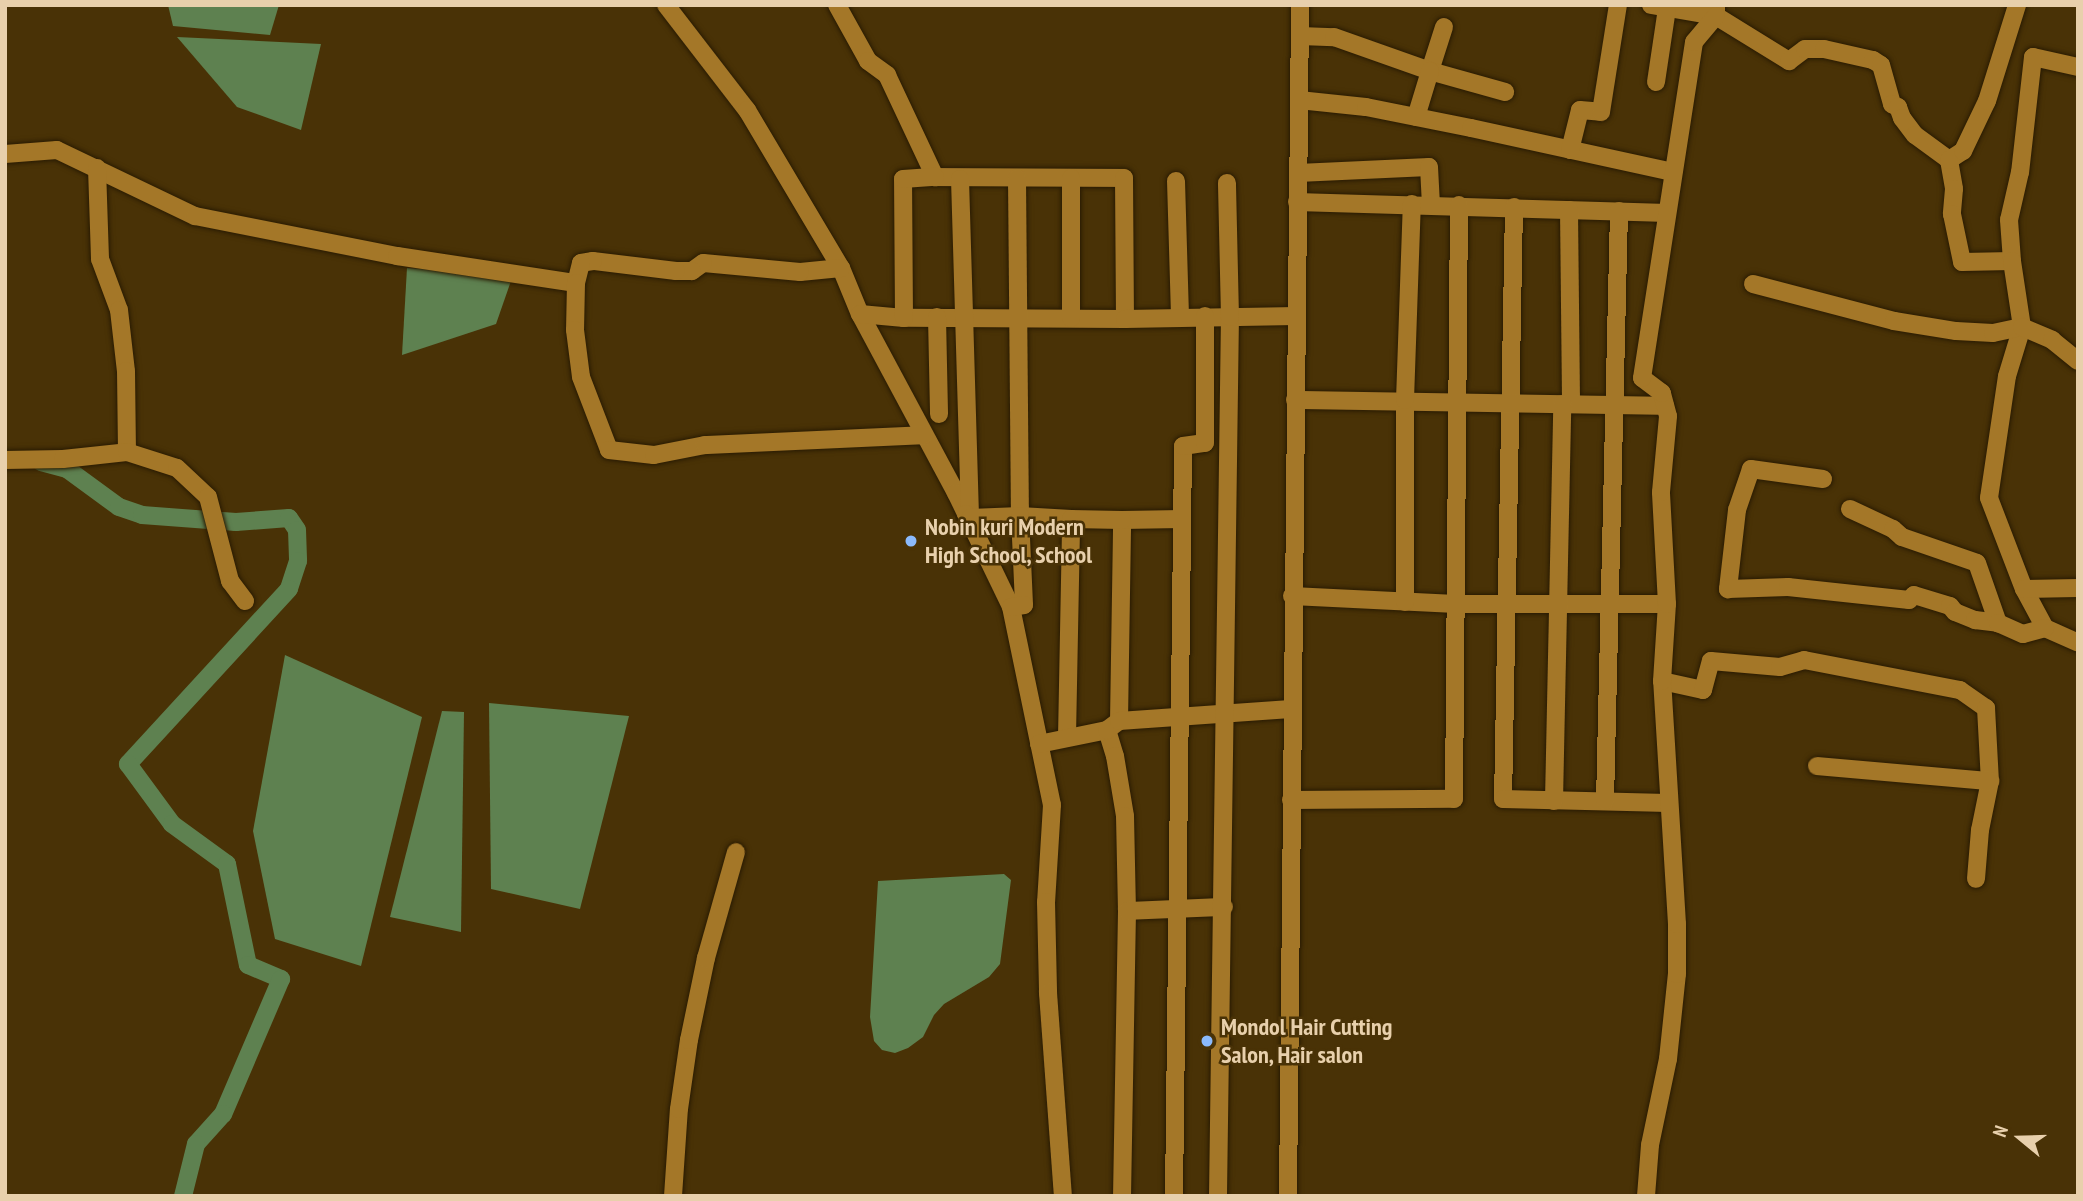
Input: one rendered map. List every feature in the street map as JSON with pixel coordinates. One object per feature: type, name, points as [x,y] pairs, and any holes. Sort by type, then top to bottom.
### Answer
[{"type":"street","points":[[666,5],[747,110],[841,268],[860,314],[968,516],[1011,607],[1052,804],[1046,902],[1048,993],[1063,1196]]},
{"type":"street","points":[[836,5],[868,61],[887,75],[935,177]]},
{"type":"street","points":[[1288,1196],[1300,5]]},
{"type":"street","points":[[1570,149],[1580,110],[1601,112],[1618,5]]},
{"type":"street","points":[[1949,160],[1963,151],[1987,101],[2017,5]]},
{"type":"street","points":[[1656,82],[1665,7],[1716,11],[1789,61],[1805,49],[1824,49],[1872,60],[1881,65],[1892,104],[1898,107],[1914,135],[1949,160],[1954,189],[1952,214],[1962,262],[2012,261]]},
{"type":"street","points":[[1646,1196],[1650,1145],[1668,1059],[1678,974],[1662,681],[1667,604],[1661,513],[1668,416],[1662,393],[1642,378],[1694,43],[1716,11]]},
{"type":"street","points":[[1416,117],[1444,27]]},
{"type":"street","points":[[1300,36],[1334,37],[1430,71],[1505,92]]},
{"type":"street","points":[[2078,67],[2033,57],[2020,172],[2009,220],[2022,327],[2007,376],[1989,498],[2024,589],[2045,628],[2078,643]]},
{"type":"street","points":[[1299,100],[1416,117],[1673,173]]},
{"type":"street","points":[[5,154],[57,150],[195,216],[397,256],[576,283]]},
{"type":"street","points":[[1298,173],[1429,167],[1431,205]]},
{"type":"street","points":[[97,168],[100,259],[119,310],[126,370],[127,452]]},
{"type":"street","points":[[904,318],[903,179],[935,177],[1124,178],[1125,319]]},
{"type":"street","points":[[1011,607],[1024,605],[1020,516],[1017,178]]},
{"type":"street","points":[[1071,178],[1071,318]]},
{"type":"street","points":[[960,179],[968,516]]},
{"type":"street","points":[[1177,181],[1180,317]]},
{"type":"street","points":[[1218,1196],[1230,317],[1227,183]]},
{"type":"street","points":[[1297,202],[1667,213]]},
{"type":"street","points":[[1405,602],[1405,400],[1412,204]]},
{"type":"street","points":[[1291,800],[1454,799],[1459,205]]},
{"type":"street","points":[[1514,207],[1503,799],[1668,803]]},
{"type":"street","points":[[1554,801],[1567,404],[1569,209]]},
{"type":"street","points":[[1605,801],[1619,211]]},
{"type":"street","points":[[841,268],[800,272],[703,263],[692,271],[676,271],[584,261],[576,283],[575,330],[581,377],[609,450],[654,454],[705,445],[924,435]]},
{"type":"street","points":[[1753,284],[1894,321],[1956,331],[1993,333],[2022,327],[2052,340],[2078,361]]},
{"type":"street","points":[[860,314],[904,318],[1125,319],[1296,316]]},
{"type":"street","points":[[1174,1196],[1183,446],[1205,443],[1205,316]]},
{"type":"street","points":[[937,317],[939,414]]},
{"type":"street","points":[[1295,400],[1665,405]]},
{"type":"street","points":[[5,460],[127,452],[177,468],[208,496],[230,581],[244,601]]},
{"type":"street","points":[[1823,480],[1751,468],[1737,510],[1728,589],[1788,587],[1909,600],[1914,595],[1950,606],[1955,612],[1975,620],[1998,623],[2023,634],[2045,628]]},
{"type":"street","points":[[1850,509],[1893,529],[1902,537],[1977,563],[1998,623]]},
{"type":"street","points":[[968,516],[1182,519]]},
{"type":"street","points":[[1067,737],[1071,519]]},
{"type":"street","points":[[1122,520],[1113,726],[1125,816],[1127,911],[1122,1196]]},
{"type":"street","points":[[2024,589],[2078,588]]},
{"type":"street","points":[[1292,596],[1456,604],[1667,604]]},
{"type":"street","points":[[1662,681],[1703,690],[1710,661],[1780,667],[1804,660],[1960,690],[1986,708],[1990,781],[1980,830],[1976,879]]},
{"type":"street","points":[[1039,744],[1113,726],[1181,715],[1291,709]]},
{"type":"street","points":[[1817,766],[1990,781]]},
{"type":"street","points":[[673,1196],[679,1110],[689,1040],[706,958],[736,852]]},
{"type":"street","points":[[1127,911],[1224,907]]},
{"type":"shaded area","points":[[168,5],[279,5],[270,35],[173,26]]},
{"type":"shaded area","points":[[177,37],[321,44],[301,130],[237,107]]},
{"type":"shaded area","points":[[407,268],[513,275],[496,324],[402,355]]},
{"type":"shaded area","points":[[285,655],[422,717],[361,966],[275,939],[253,831]]},
{"type":"shaded area","points":[[489,703],[629,716],[580,909],[491,889]]},
{"type":"shaded area","points":[[442,711],[464,712],[461,932],[390,917]]},
{"type":"shaded area","points":[[1004,874],[1011,880],[1000,964],[989,977],[944,1004],[934,1015],[923,1037],[908,1048],[895,1053],[882,1050],[874,1041],[870,1017],[878,881]]},
{"type":"waterway","points":[[41,462],[67,469],[119,507],[142,515],[236,522],[289,518],[297,530],[298,561],[289,589],[128,764],[172,824],[227,864],[248,965],[281,979],[223,1114],[196,1144],[183,1196]]},
{"type":"place","name":"Nobin kuri Modern High School, School","points":[[911,541]]},
{"type":"place","name":"Mondol Hair Cutting Salon, Hair salon","points":[[1207,1041]]}]
